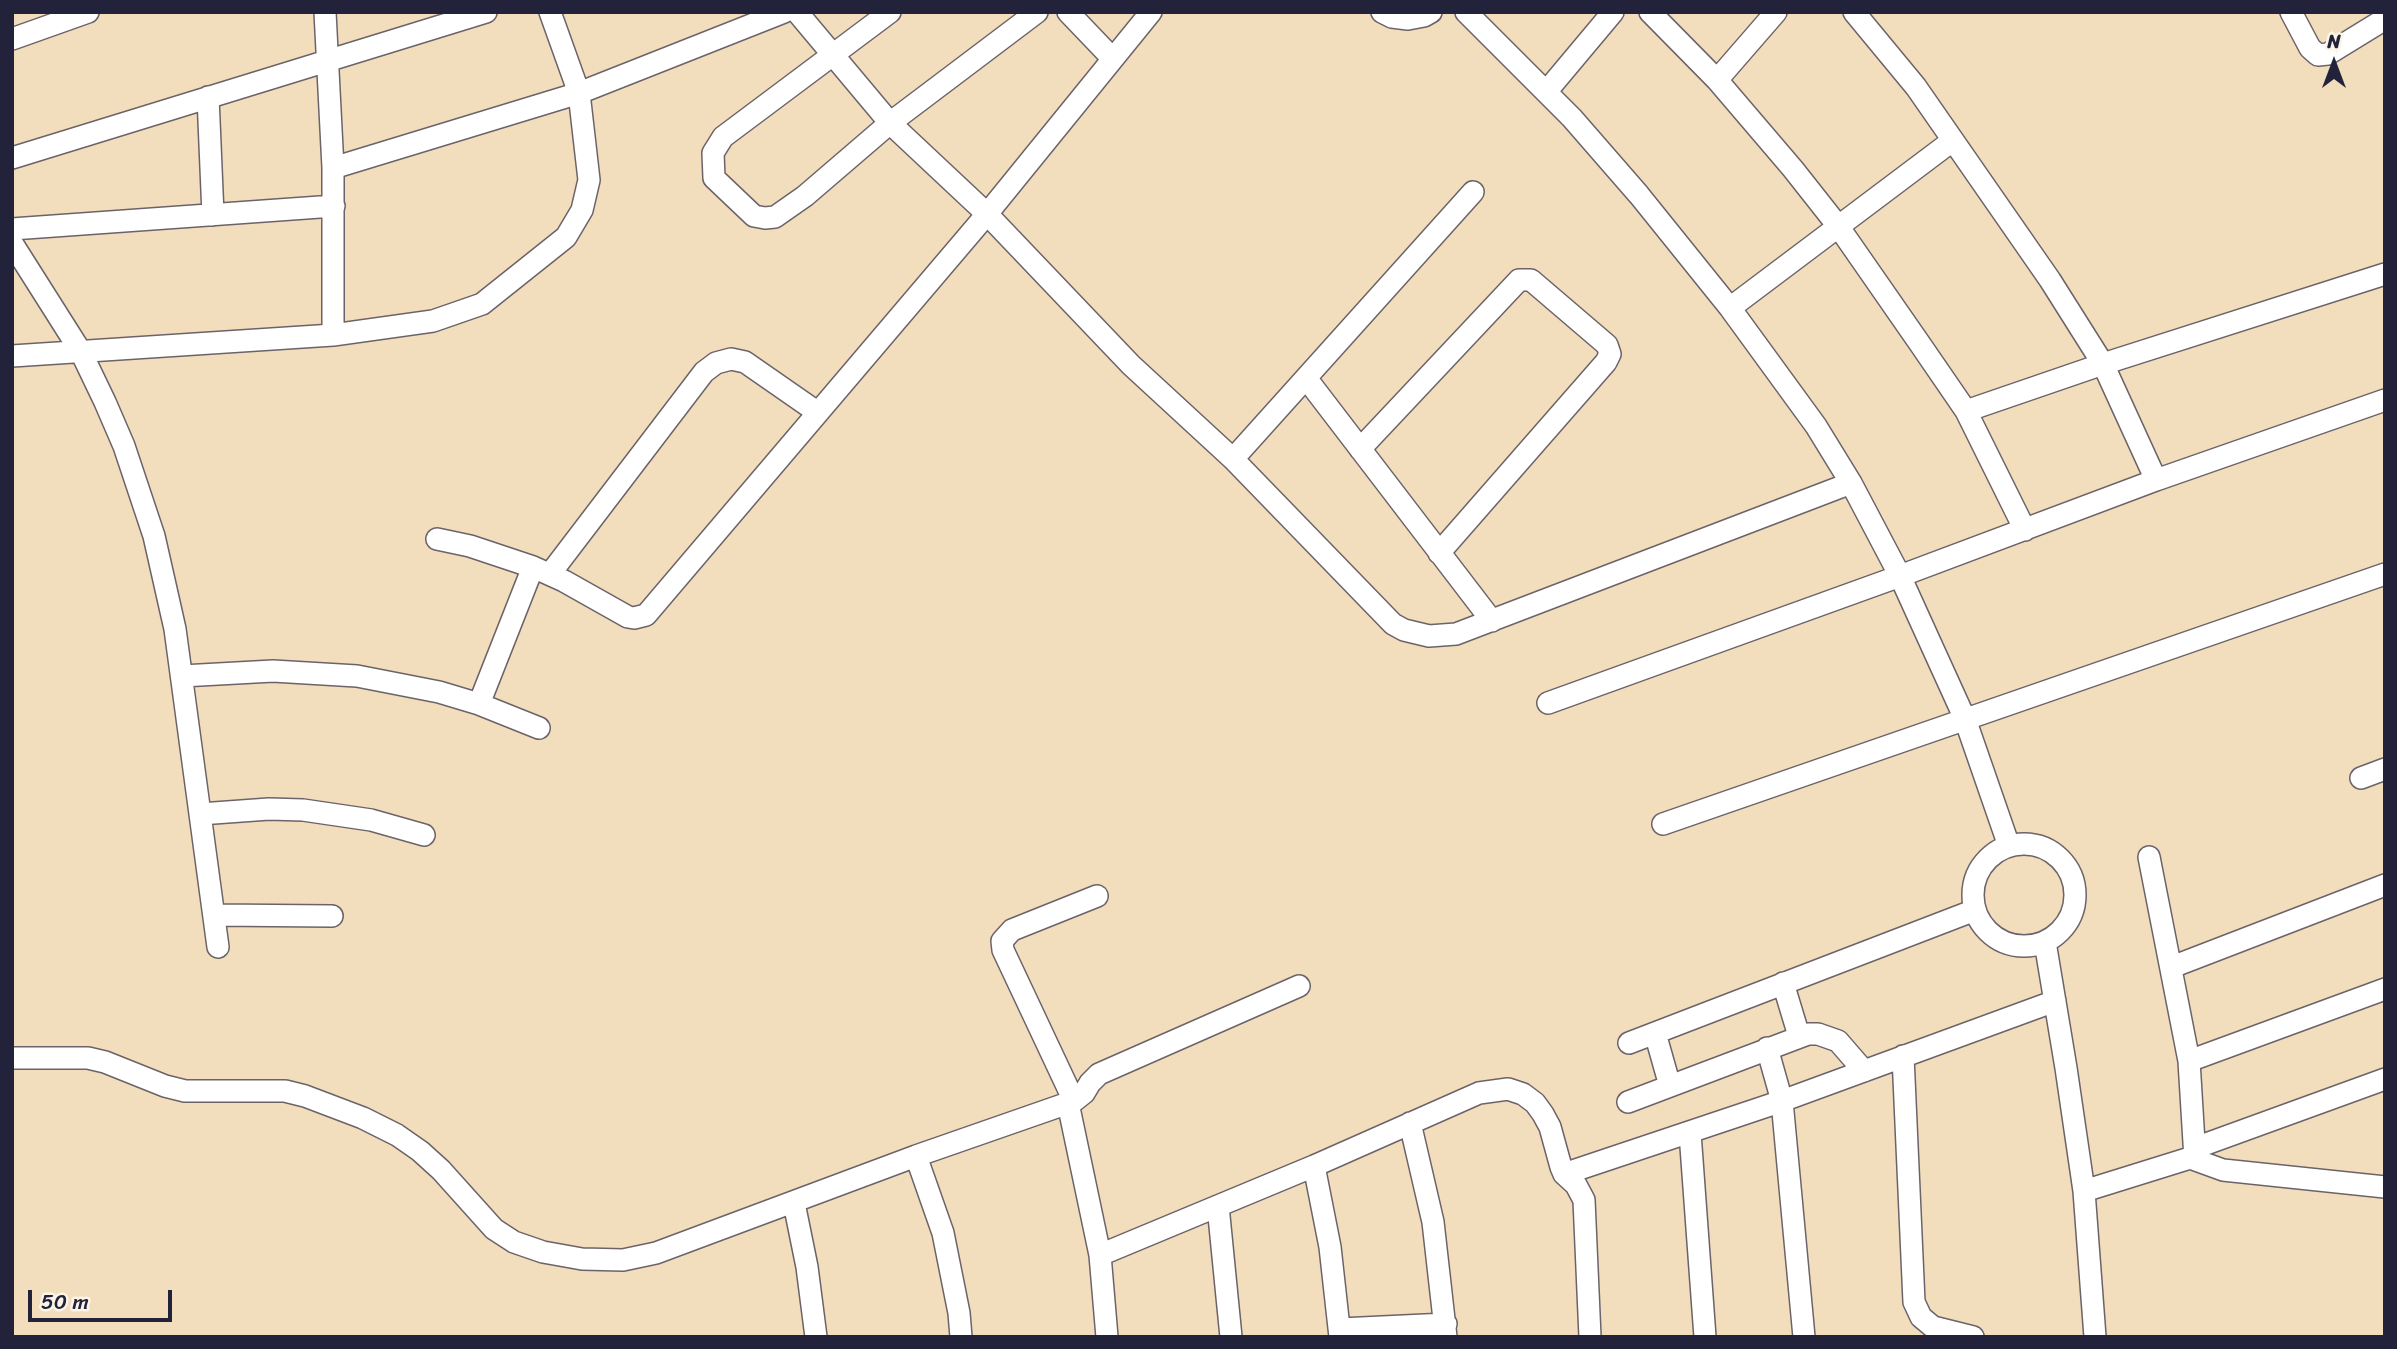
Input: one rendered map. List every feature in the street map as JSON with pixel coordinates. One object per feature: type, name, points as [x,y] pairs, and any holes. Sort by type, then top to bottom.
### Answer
[{"type":"street","points":[[12,39],[88,12]]},
{"type":"street","points":[[325,12],[334,206],[333,335]]},
{"type":"street","points":[[12,158],[486,12]]},
{"type":"street","points":[[12,356],[333,335],[433,321],[482,304],[566,237],[582,210],[589,180],[579,93],[550,12]]},
{"type":"street","points":[[333,168],[579,93],[784,12]]},
{"type":"street","points":[[797,12],[890,123],[988,214],[1131,365],[1233,459],[1393,624],[1416,634],[1456,634],[1851,483]]},
{"type":"street","points":[[890,12],[723,137],[713,153],[714,178],[754,216],[775,216],[805,196],[890,123],[1037,12]]},
{"type":"street","points":[[1068,12],[1112,58]]},
{"type":"street","points":[[437,539],[470,546],[542,571],[628,617],[646,615],[988,214],[1151,12]]},
{"type":"street","points":[[1382,12],[1392,17],[1408,19],[1431,12]]},
{"type":"street","points":[[1466,12],[1546,92],[1639,195],[1730,308],[1816,426],[1851,483],[1900,576],[1965,719],[2009,846]]},
{"type":"street","points":[[1546,92],[1613,12]]},
{"type":"street","points":[[1650,12],[1717,80],[1794,169],[1838,226],[1966,411],[2025,530]]},
{"type":"street","points":[[1717,80],[1776,12]]},
{"type":"street","points":[[1854,12],[1916,87],[2050,280],[2103,364],[2156,480]]},
{"type":"street","points":[[2291,12],[2310,48],[2318,55],[2328,54],[2385,19]]},
{"type":"street","points":[[208,97],[213,215]]},
{"type":"street","points":[[1730,308],[1952,141]]},
{"type":"street","points":[[1233,459],[1474,192]]},
{"type":"street","points":[[12,229],[334,206]]},
{"type":"street","points":[[12,243],[81,352],[106,402],[140,491],[166,583],[182,676],[218,947]]},
{"type":"street","points":[[1966,411],[2385,274]]},
{"type":"street","points":[[1360,449],[1519,280],[1527,278],[1534,282],[1607,345],[1609,354],[1606,362],[1439,553]]},
{"type":"street","points":[[479,704],[542,571],[704,372],[716,363],[731,359],[746,362],[817,412]]},
{"type":"street","points":[[1306,378],[1492,621]]},
{"type":"street","points":[[1548,703],[2156,480],[2385,400]]},
{"type":"street","points":[[1663,824],[2385,574]]},
{"type":"street","points":[[182,676],[273,671],[329,673],[398,682],[479,704],[539,727]]},
{"type":"street","points":[[2361,778],[2385,769]]},
{"type":"street","points":[[200,814],[269,809],[303,810],[372,820],[424,835]]},
{"type":"street","points":[[2009,846],[2041,846],[2057,855],[2069,868],[2075,885],[2076,902],[2070,919],[2059,933],[2045,942],[2028,947],[2011,945],[1995,937],[1983,925],[1975,910],[1973,887],[1981,866],[1992,854],[2009,846]]},
{"type":"street","points":[[2148,857],[2189,1061],[2195,1153]]},
{"type":"street","points":[[2172,967],[2385,885]]},
{"type":"street","points":[[1097,896],[1012,930],[1002,941],[1003,950],[1071,1102],[1100,1255],[1107,1337]]},
{"type":"street","points":[[1629,1043],[1975,910]]},
{"type":"street","points":[[214,915],[332,916]]},
{"type":"street","points":[[2045,942],[2084,1191],[2095,1337]]},
{"type":"street","points":[[1783,983],[1799,1036]]},
{"type":"street","points":[[12,1058],[88,1058],[185,1091],[285,1091],[337,1107],[397,1135],[420,1151],[494,1228],[514,1242],[542,1252],[582,1259],[622,1260],[656,1253],[916,1156],[1071,1102],[1084,1093],[1099,1074],[1299,986]]},
{"type":"street","points":[[2189,1061],[2385,989]]},
{"type":"street","points":[[1564,1174],[1782,1101],[2055,1001]]},
{"type":"street","points":[[1655,1033],[1670,1086]]},
{"type":"street","points":[[1628,1102],[1799,1036],[1829,1036],[1845,1048],[1864,1071]]},
{"type":"street","points":[[1767,1048],[1782,1101],[1804,1337]]},
{"type":"street","points":[[1903,1056],[1914,1302],[1921,1317],[1933,1327],[1973,1337]]},
{"type":"street","points":[[2084,1191],[2186,1159],[2195,1153],[2385,1079]]},
{"type":"street","points":[[1100,1255],[1314,1166],[1479,1093],[1493,1090],[1516,1092],[1535,1103],[1543,1114],[1550,1127],[1564,1174],[1581,1192],[1586,1209],[1590,1337]]},
{"type":"street","points":[[1314,1166],[1330,1247],[1340,1333],[1446,1330],[1433,1223],[1410,1123]]},
{"type":"street","points":[[1690,1133],[1705,1337]]},
{"type":"street","points":[[2195,1153],[2223,1170],[2385,1187]]},
{"type":"street","points":[[916,1156],[943,1233],[959,1313],[961,1337]]},
{"type":"street","points":[[794,1203],[807,1267],[816,1337]]},
{"type":"street","points":[[1218,1206],[1231,1337]]}]
